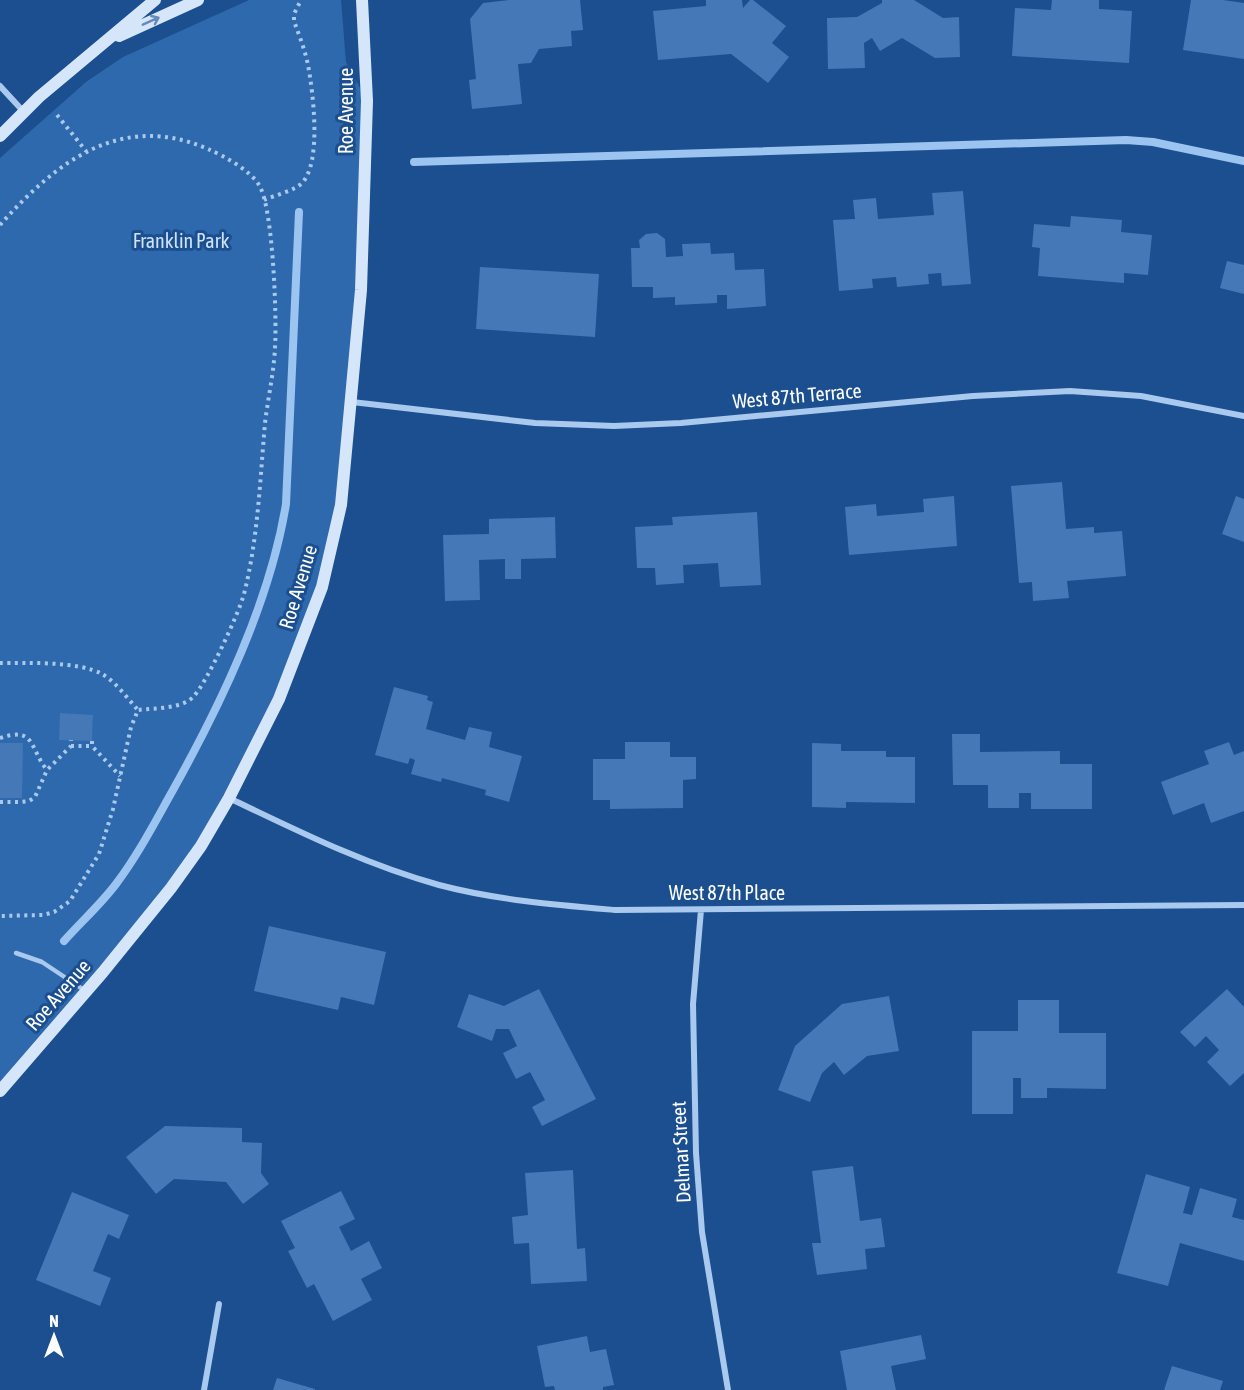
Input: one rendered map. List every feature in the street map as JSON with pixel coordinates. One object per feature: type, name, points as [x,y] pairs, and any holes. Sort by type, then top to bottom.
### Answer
[{"type":"main road","points":[[0,136],[24,111],[155,0]]},
{"type":"main road","points":[[104,43],[198,0]]},
{"type":"main road","name":"Roe Avenue","points":[[0,1091],[86,992],[171,888],[201,846],[229,798],[279,699],[322,587],[341,506],[361,290],[367,101],[362,0]]},
{"type":"street","points":[[0,86],[24,111]]},
{"type":"street","name":"West 87th Terrace","points":[[352,402],[535,423],[614,426],[681,423],[973,396],[1070,391],[1141,396],[1244,416]]},
{"type":"street","name":"West 87th Place","points":[[229,798],[365,861],[440,885],[542,904],[615,910],[1244,905]]},
{"type":"street","name":"Delmar Street","points":[[701,910],[693,1004],[696,1153],[702,1232],[728,1390]]},
{"type":"street","points":[[204,1390],[219,1304]]},
{"type":"lane","points":[[16,953],[42,962],[86,992]]},
{"type":"path","points":[[264,200],[301,185],[308,174],[313,153],[312,94],[308,63],[294,21],[294,14],[301,0]]},
{"type":"path","points":[[57,115],[87,151]]},
{"type":"path","points":[[0,225],[20,202],[52,174],[87,151],[116,139],[148,135],[193,142],[231,159],[259,185],[264,200],[270,232],[275,347],[254,542],[244,597],[201,687],[193,698],[176,705],[138,710]]},
{"type":"path","points":[[0,663],[87,668],[101,673],[110,680],[138,710]]},
{"type":"path","points":[[0,916],[43,915],[54,912],[70,902],[99,854],[113,809],[131,727],[138,710]]},
{"type":"path","points":[[0,738],[18,733],[27,736],[46,770]]},
{"type":"path","points":[[0,802],[29,801],[35,797],[46,770],[71,743],[92,744],[120,776]]},
{"type":"green space","name":"Franklin Park","points":[[249,0],[341,0],[346,62],[367,101],[361,290],[341,505],[303,640],[201,846],[0,1091],[0,158],[86,82],[123,57]]},
{"type":"building","points":[[509,0],[580,0],[583,30],[571,31],[572,46],[539,49],[531,63],[518,64],[522,104],[472,109],[469,80],[476,79],[470,19],[483,3]]},
{"type":"building","points":[[706,0],[742,0],[743,8],[750,0],[753,0],[786,26],[772,43],[789,57],[768,83],[731,54],[658,60],[653,11],[706,6]]},
{"type":"building","points":[[882,0],[914,0],[943,18],[959,17],[960,57],[935,58],[902,38],[880,51],[872,38],[864,43],[865,68],[828,69],[827,18],[857,17],[882,3]]},
{"type":"building","points":[[1052,0],[1099,0],[1099,9],[1132,11],[1129,63],[1012,56],[1015,8],[1051,10]]},
{"type":"building","points":[[1191,0],[1223,0],[1244,3],[1244,59],[1183,50]]},
{"type":"building","points":[[963,191],[971,284],[942,286],[941,273],[928,274],[929,284],[897,287],[896,277],[872,279],[873,288],[839,291],[833,220],[855,219],[853,200],[876,198],[878,219],[934,215],[932,193]]},
{"type":"building","points":[[1071,216],[1122,220],[1121,232],[1152,235],[1148,275],[1124,273],[1124,283],[1038,276],[1040,248],[1032,247],[1034,224],[1070,227]]},
{"type":"building","points":[[657,233],[665,239],[666,257],[683,256],[682,244],[710,243],[711,254],[734,253],[735,270],[764,269],[766,306],[727,309],[727,295],[717,295],[717,303],[675,305],[675,297],[653,298],[653,287],[632,287],[631,248],[640,248],[639,240],[646,234]]},
{"type":"building","points":[[1227,261],[1244,265],[1244,294],[1220,288]]},
{"type":"building","points":[[480,267],[599,274],[595,337],[476,329]]},
{"type":"building","points":[[1062,482],[1066,529],[1094,527],[1094,533],[1122,531],[1126,576],[1067,581],[1069,598],[1033,601],[1032,582],[1019,583],[1011,486]]},
{"type":"building","points":[[954,496],[957,546],[849,555],[845,507],[876,504],[877,516],[924,512],[923,499]]},
{"type":"building","points":[[1236,496],[1244,499],[1244,542],[1222,534]]},
{"type":"building","points":[[757,512],[761,585],[720,587],[718,563],[683,565],[684,583],[656,585],[655,568],[637,568],[635,527],[673,525],[672,517]]},
{"type":"building","points":[[555,517],[556,558],[521,559],[521,579],[505,579],[505,559],[479,560],[480,600],[445,601],[443,535],[489,534],[489,519]]},
{"type":"building","points":[[394,687],[428,696],[427,700],[433,702],[426,729],[465,740],[469,727],[492,732],[489,747],[522,756],[509,802],[485,795],[486,790],[442,778],[441,782],[411,774],[415,760],[410,758],[408,764],[375,755]]},
{"type":"building","points":[[60,713],[93,715],[92,741],[59,740]]},
{"type":"building","points":[[952,734],[980,734],[980,752],[1060,751],[1060,764],[1092,764],[1092,809],[1031,809],[1031,793],[1019,793],[1019,808],[988,808],[988,785],[953,785]]},
{"type":"building","points":[[625,742],[670,742],[670,757],[696,757],[696,779],[683,780],[683,808],[610,809],[610,800],[593,800],[593,759],[625,759]]},
{"type":"building","points":[[1229,742],[1234,755],[1244,751],[1244,811],[1211,823],[1204,803],[1173,815],[1161,782],[1209,764],[1204,751]]},
{"type":"building","points":[[0,743],[23,743],[22,798],[0,798]]},
{"type":"building","points":[[812,743],[841,744],[841,751],[886,751],[886,757],[915,757],[915,803],[846,802],[846,808],[812,807]]},
{"type":"building","points":[[269,926],[386,952],[374,1005],[341,997],[338,1010],[254,991]]},
{"type":"building","points":[[539,989],[596,1099],[542,1126],[532,1107],[545,1100],[530,1072],[516,1079],[503,1053],[517,1046],[509,1029],[496,1029],[492,1041],[457,1027],[469,994],[504,1006]]},
{"type":"building","points":[[1227,989],[1244,1007],[1244,1073],[1230,1086],[1207,1062],[1219,1050],[1206,1036],[1195,1047],[1180,1032]]},
{"type":"building","points":[[889,996],[899,1051],[867,1056],[844,1075],[834,1062],[822,1073],[810,1102],[778,1090],[795,1046],[842,1004]]},
{"type":"building","points":[[1018,1000],[1059,1000],[1059,1033],[1106,1033],[1106,1089],[1047,1088],[1047,1098],[1021,1098],[1021,1078],[1013,1078],[1013,1114],[972,1114],[972,1031],[1018,1031]]},
{"type":"building","points":[[165,1126],[242,1128],[242,1142],[262,1143],[261,1173],[269,1184],[243,1204],[226,1182],[174,1179],[156,1194],[126,1157]]},
{"type":"building","points":[[853,1166],[860,1221],[881,1218],[885,1247],[865,1249],[867,1269],[817,1275],[812,1243],[821,1243],[812,1171]]},
{"type":"building","points":[[573,1170],[577,1249],[585,1248],[587,1281],[531,1284],[529,1243],[514,1244],[512,1217],[528,1215],[525,1173]]},
{"type":"building","points":[[1146,1174],[1190,1187],[1183,1213],[1192,1215],[1200,1188],[1237,1199],[1232,1217],[1244,1220],[1244,1261],[1180,1243],[1168,1286],[1117,1273]]},
{"type":"building","points":[[341,1191],[355,1219],[339,1227],[351,1251],[369,1241],[382,1268],[361,1279],[372,1300],[333,1321],[314,1284],[307,1288],[288,1251],[295,1248],[281,1221]]},
{"type":"building","points":[[72,1192],[129,1215],[119,1239],[108,1234],[93,1271],[111,1278],[100,1306],[36,1280]]},
{"type":"building","points":[[921,1335],[926,1359],[891,1366],[896,1390],[847,1390],[840,1351]]},
{"type":"building","points":[[587,1336],[590,1352],[606,1349],[614,1385],[603,1387],[603,1390],[555,1390],[554,1386],[545,1387],[537,1346]]},
{"type":"building","points":[[1172,1366],[1223,1381],[1220,1390],[1164,1390]]},
{"type":"building","points":[[277,1378],[315,1389],[315,1390],[273,1390]]},
{"type":"waterway","points":[[414,162],[1126,140],[1153,142],[1244,161]]},
{"type":"waterway","points":[[64,941],[116,884],[153,826],[226,688],[242,652],[268,578],[279,541],[286,504],[299,212]]}]
